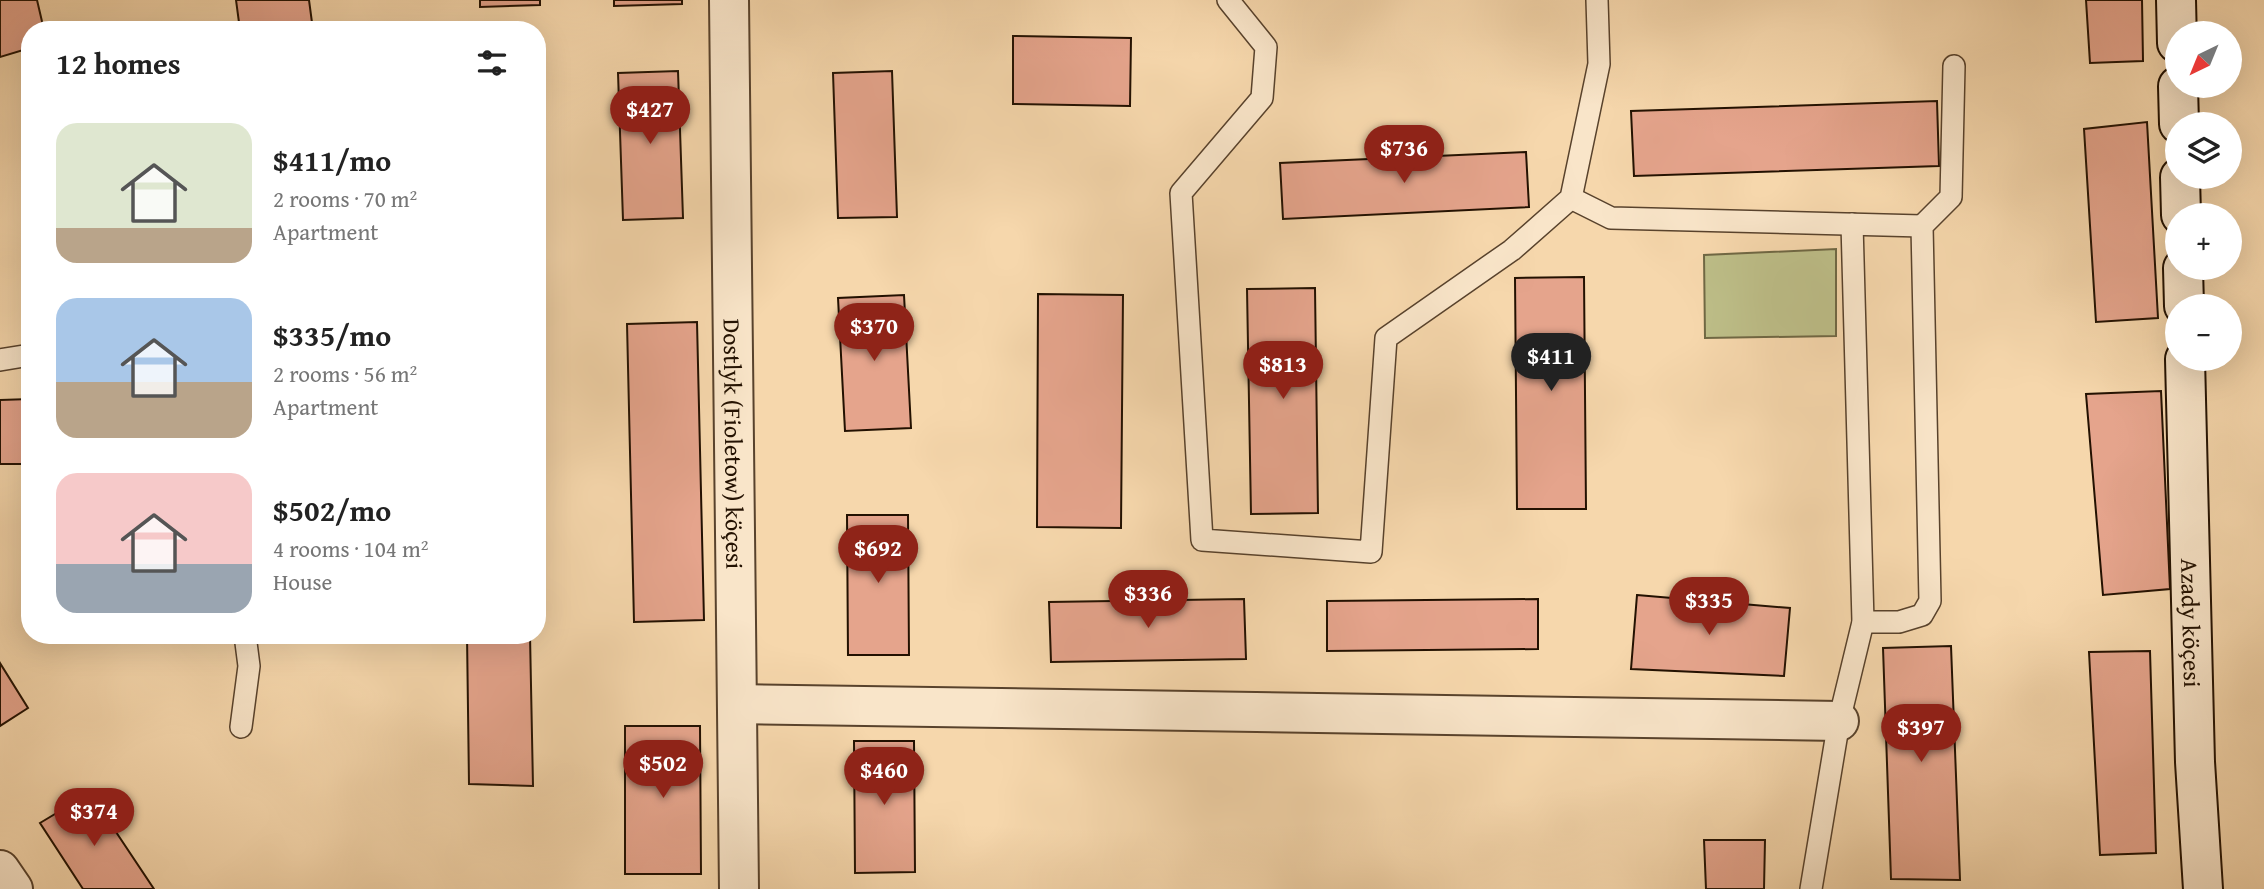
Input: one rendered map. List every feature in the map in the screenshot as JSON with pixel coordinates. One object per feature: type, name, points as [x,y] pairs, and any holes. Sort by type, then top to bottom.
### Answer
[{"type":"street","name":"Dostlyk (Fioletow) köçesi","points":[[729,0],[739,889]]},
{"type":"street","points":[[2176,0],[2176,21]]},
{"type":"street","name":"Azady köçesi","points":[[2185,371],[2195,762],[2203,889]]},
{"type":"street","points":[[737,704],[1839,721]]},
{"type":"street","points":[[0,870],[13,889]]},
{"type":"lane","points":[[1228,0],[1266,47],[1262,98],[1181,193],[1202,540],[1371,552],[1386,338],[1512,250],[1571,198],[1599,64],[1597,0]]},
{"type":"lane","points":[[1863,622],[1899,622],[1922,615],[1930,601],[1922,226],[1951,197],[1954,66]]},
{"type":"lane","points":[[1571,198],[1611,218],[1922,226]]},
{"type":"lane","points":[[1811,889],[1839,721],[1863,622],[1852,224]]},
{"type":"lane","points":[[0,360],[21,356]]},
{"type":"lane","points":[[241,727],[249,666],[246,644]]},
{"type":"green space","points":[[1836,249],[1836,336],[1705,338],[1704,255]]},
{"type":"building","points":[[0,0],[37,0],[42,21],[21,21],[21,51],[0,57]]},
{"type":"building","points":[[236,0],[309,0],[312,21],[239,21]]},
{"type":"building","points":[[480,0],[540,0],[540,5],[480,7]]},
{"type":"building","points":[[614,0],[682,0],[682,4],[614,6]]},
{"type":"building","points":[[2086,0],[2142,0],[2143,61],[2090,63]]},
{"type":"building","points":[[1013,36],[1131,38],[1130,106],[1013,104]]},
{"type":"building","points":[[678,71],[683,218],[623,220],[618,73]]},
{"type":"building","points":[[892,71],[897,217],[838,218],[833,73]]},
{"type":"building","points":[[1937,101],[1939,166],[1634,176],[1631,111]]},
{"type":"building","points":[[2147,122],[2158,318],[2096,322],[2084,129]]},
{"type":"building","points":[[1526,152],[1529,207],[1283,219],[1280,163]]},
{"type":"building","points":[[1584,277],[1586,509],[1517,509],[1515,278]]},
{"type":"building","points":[[1315,288],[1318,513],[1251,514],[1247,289]]},
{"type":"building","points":[[1038,294],[1123,295],[1121,528],[1037,527]]},
{"type":"building","points":[[904,295],[911,428],[845,431],[838,298]]},
{"type":"building","points":[[697,322],[704,620],[634,622],[627,324]]},
{"type":"building","points":[[2161,391],[2170,589],[2103,595],[2086,394]]},
{"type":"building","points":[[21,399],[21,464],[0,464],[0,400]]},
{"type":"building","points":[[847,515],[908,515],[909,655],[848,655]]},
{"type":"building","points":[[1637,595],[1790,608],[1784,676],[1631,669]]},
{"type":"building","points":[[1244,599],[1246,659],[1051,662],[1049,602]]},
{"type":"building","points":[[1538,599],[1538,649],[1327,651],[1327,601]]},
{"type":"building","points":[[467,644],[530,644],[533,786],[469,784]]},
{"type":"building","points":[[1951,646],[1960,880],[1891,879],[1883,648]]},
{"type":"building","points":[[2150,651],[2156,853],[2100,855],[2089,652]]},
{"type":"building","points":[[0,663],[28,708],[0,726]]},
{"type":"building","points":[[625,726],[700,726],[701,874],[625,874]]},
{"type":"building","points":[[854,741],[914,741],[915,872],[855,873]]},
{"type":"building","points":[[90,793],[154,889],[83,889],[40,823]]},
{"type":"building","points":[[1704,840],[1765,840],[1764,889],[1706,889]]}]
